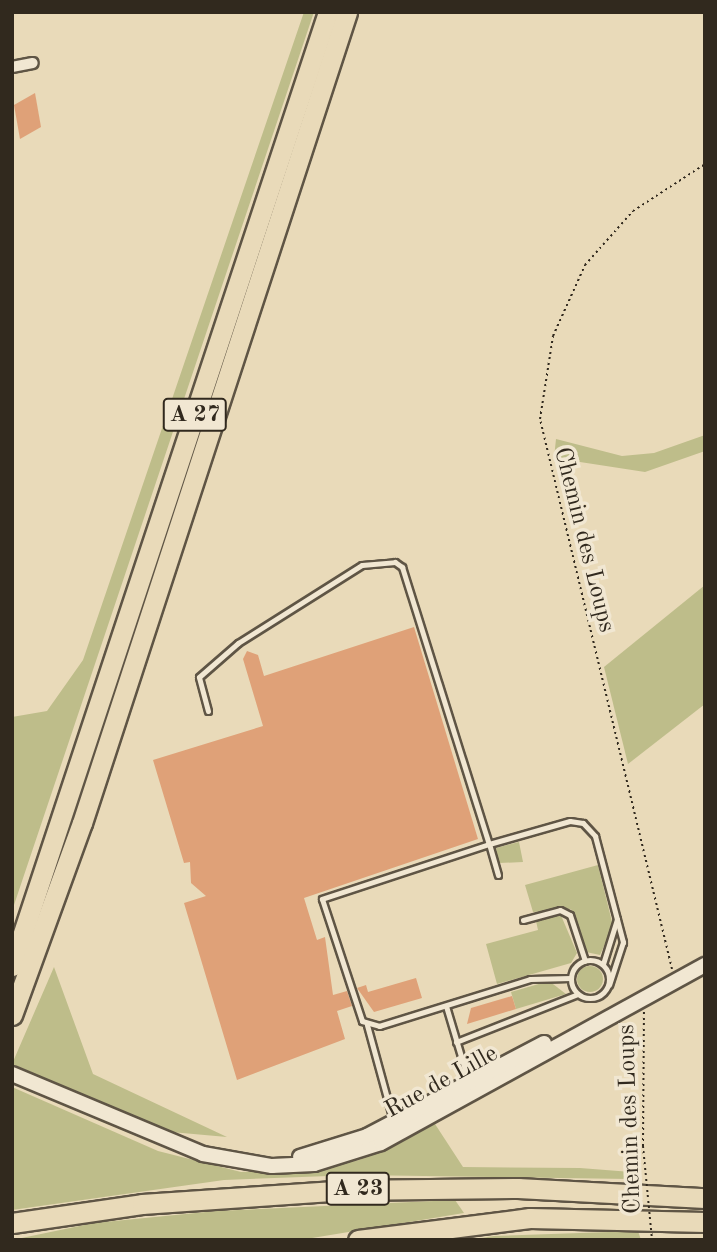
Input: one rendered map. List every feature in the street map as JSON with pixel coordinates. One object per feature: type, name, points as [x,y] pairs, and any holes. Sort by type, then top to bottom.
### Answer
[{"type":"highway","name":"A 27","points":[[12,966],[64,819],[328,12]]},
{"type":"highway","name":"A 27","points":[[12,1016],[74,849],[347,12]]},
{"type":"highway","points":[[12,945],[64,819]]},
{"type":"highway","name":"A 23","points":[[12,1223],[142,1204],[346,1189],[518,1188],[705,1198]]},
{"type":"highway","name":"A 23","points":[[358,1240],[530,1218],[705,1222]]},
{"type":"main road","name":"Rue de Lille","points":[[247,1163],[329,1150],[394,1123],[641,1003],[705,965]]},
{"type":"main road","name":"Rue de Lille","points":[[12,1074],[172,1144],[247,1163],[292,1166],[345,1157],[470,1087]]},
{"type":"street","points":[[12,66],[33,63]]},
{"type":"lane","points":[[208,711],[199,677],[238,643],[362,565],[396,562],[402,567],[498,875]]},
{"type":"lane","points":[[394,1123],[367,1025],[343,974],[322,899],[489,844],[583,823],[596,836],[617,916],[623,953],[609,985],[594,998],[578,994],[456,1042]]},
{"type":"lane","points":[[523,920],[560,910],[570,915],[585,961]]},
{"type":"lane","points":[[609,985],[603,964],[615,940],[617,916]]},
{"type":"lane","points":[[367,1025],[446,1006],[530,979],[571,978],[585,961]]},
{"type":"lane","points":[[585,961],[603,964]]},
{"type":"lane","points":[[571,978],[578,994]]},
{"type":"lane","points":[[446,1006],[470,1087]]},
{"type":"path","name":"Chemin des Loups","points":[[684,970],[674,975],[543,449],[540,409],[553,336],[585,265],[633,211],[705,164]]},
{"type":"path","name":"Chemin des Loups","points":[[641,1003],[643,1146],[652,1240]]},
{"type":"shaded area","points":[[304,12],[314,12],[12,911],[12,717],[47,711],[83,660]]},
{"type":"shaded area","points":[[705,435],[705,451],[645,472],[554,458],[556,439],[622,456],[654,453]]},
{"type":"shaded area","points":[[705,585],[705,704],[628,764],[604,667]]},
{"type":"shaded area","points":[[519,842],[523,862],[499,863],[496,848]]},
{"type":"shaded area","points":[[598,865],[613,926],[600,955],[586,952],[571,909],[533,912],[525,885]]},
{"type":"shaded area","points":[[560,913],[577,953],[571,963],[497,984],[486,944],[538,930],[536,921]]},
{"type":"shaded area","points":[[590,966],[599,970],[603,979],[599,988],[590,992],[581,988],[577,979],[581,970]]},
{"type":"shaded area","points":[[54,967],[93,1074],[227,1137],[171,1132],[12,1064]]},
{"type":"shaded area","points":[[549,981],[566,994],[516,1009],[511,992]]},
{"type":"shaded area","points":[[12,1087],[158,1151],[241,1172],[320,1169],[359,1160],[435,1124],[463,1167],[580,1168],[631,1172],[630,1179],[356,1175],[224,1180],[12,1210]]},
{"type":"shaded area","points":[[455,1200],[464,1213],[300,1240],[12,1240],[94,1223],[216,1211]]},
{"type":"shaded area","points":[[638,1231],[641,1240],[469,1240],[494,1236]]},
{"type":"building","points":[[35,93],[41,127],[20,139],[14,105]]},
{"type":"building","points":[[414,627],[478,839],[304,898],[317,940],[325,937],[333,995],[347,991],[352,1006],[337,1011],[345,1039],[237,1080],[184,903],[206,896],[191,883],[190,862],[184,863],[153,760],[263,726],[243,659],[247,651],[258,655],[264,676]]},
{"type":"building","points":[[416,978],[422,998],[374,1012],[357,988],[366,985],[368,992]]},
{"type":"building","points":[[512,996],[516,1009],[467,1024],[471,1008]]}]
